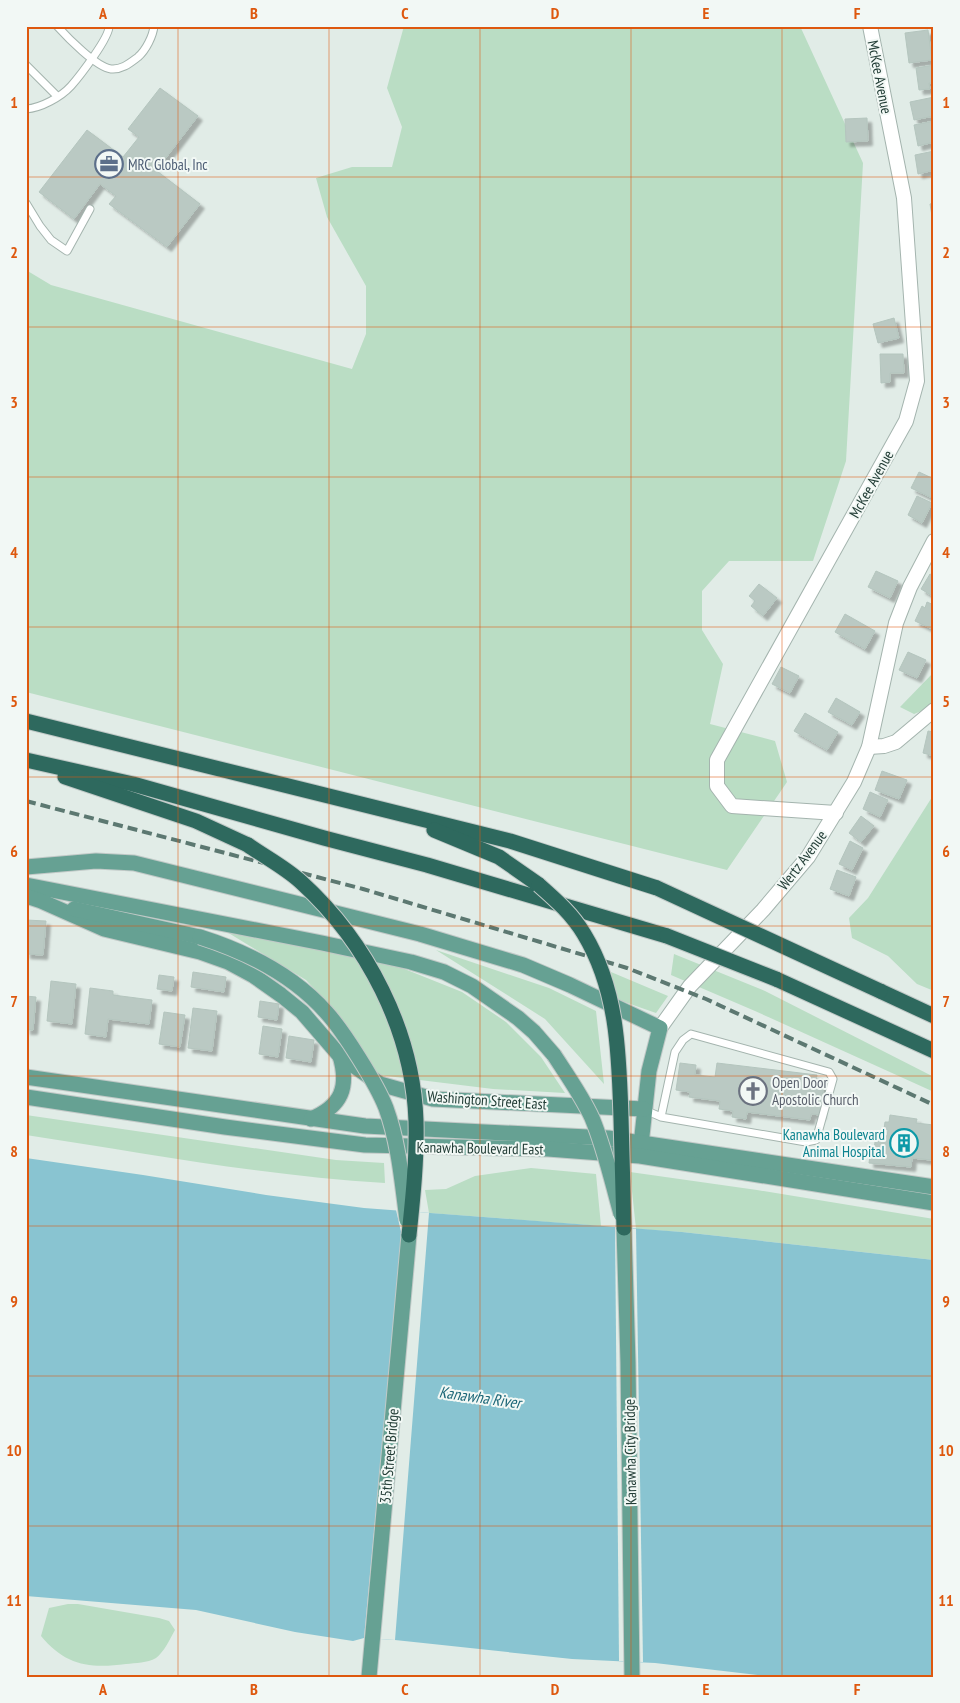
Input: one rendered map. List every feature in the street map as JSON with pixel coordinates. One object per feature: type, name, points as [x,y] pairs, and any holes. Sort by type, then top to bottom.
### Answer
[{"type":"highway","points":[[26,721],[510,841],[657,888],[934,1016]]},
{"type":"highway","points":[[26,762],[196,821],[248,845],[300,881],[339,922],[380,983],[402,1039],[410,1071],[416,1120],[416,1169],[409,1235]]},
{"type":"highway","points":[[26,762],[132,784],[427,865],[667,936],[776,979],[934,1051]]},
{"type":"highway","points":[[364,804],[499,856],[539,885],[565,908],[585,935],[602,971],[614,1014],[620,1075],[624,1228]]},
{"type":"main road","points":[[26,867],[96,860],[134,863],[420,934],[523,965],[660,1028]]},
{"type":"main road","name":"Kanawha City Bridge","points":[[26,885],[312,941],[411,962],[444,972],[472,986],[518,1018],[534,1032],[554,1055],[591,1117],[602,1145],[624,1228],[629,1391],[632,1677]]},
{"type":"main road","name":"Washington Street East","points":[[26,896],[104,930],[200,952],[228,962],[254,976],[282,995],[302,1012],[340,1056],[380,1084],[433,1098],[644,1109]]},
{"type":"main road","name":"35th Street Bridge","points":[[41,901],[200,937],[227,946],[279,973],[305,992],[326,1012],[346,1038],[377,1087],[386,1109],[399,1160],[409,1235],[369,1677]]},
{"type":"main road","name":"Wertz Avenue","points":[[640,1150],[652,1055],[660,1028]]},
{"type":"main road","points":[[311,1119],[325,1113],[332,1107],[341,1093],[343,1068],[340,1056]]},
{"type":"main road","name":"Kanawha Boulevard East","points":[[26,1077],[365,1126],[608,1138],[640,1150],[934,1203]]},
{"type":"main road","name":"Kanawha Boulevard East","points":[[26,1097],[252,1131],[366,1145],[640,1150],[934,1187]]},
{"type":"street","name":"McKee Avenue","points":[[836,813],[732,806],[717,786],[717,760],[906,421],[918,381],[904,198],[870,26]]},
{"type":"street","name":"Wertz Avenue","points":[[660,1028],[690,986],[763,910],[808,856],[854,782],[869,747],[896,623],[910,587],[934,541]]},
{"type":"street","points":[[869,747],[884,746],[896,742],[934,710]]},
{"type":"lane","points":[[56,26],[70,41],[110,69],[124,67],[141,54],[150,40],[154,26]]},
{"type":"lane","points":[[26,109],[33,109],[70,87],[105,40],[110,30],[109,26]]},
{"type":"lane","points":[[26,65],[57,96]]},
{"type":"lane","points":[[26,203],[51,240],[68,251],[90,209]]},
{"type":"lane","points":[[644,1109],[662,1117],[806,1142],[816,1140],[832,1079],[829,1072],[691,1034],[683,1040],[675,1052],[662,1117]]},
{"type":"green space","points":[[404,26],[800,26],[863,163],[846,461],[813,561],[729,561],[702,591],[702,630],[723,664],[710,724],[775,741],[787,782],[727,870],[26,692],[26,270],[51,285],[352,369],[366,334],[366,286],[327,217],[316,178],[352,167],[392,167],[402,127],[387,88]]},
{"type":"green space","points":[[934,672],[934,706],[914,714],[900,707]]},
{"type":"green space","points":[[934,794],[934,991],[917,984],[888,956],[852,938],[849,918],[868,898]]},
{"type":"green space","points":[[222,929],[387,962],[462,992],[506,1022],[541,1057],[565,1093],[493,1089],[379,1075],[331,1007],[306,980]]},
{"type":"green space","points":[[436,950],[549,988],[596,1011],[604,1084],[545,1019]]},
{"type":"green space","points":[[674,954],[765,991],[934,1077],[934,1092],[671,975]]},
{"type":"green space","points":[[611,972],[668,996],[656,1013],[616,999]]},
{"type":"green space","points":[[26,1115],[336,1160],[384,1163],[385,1183],[340,1180],[250,1169],[26,1135]]},
{"type":"green space","points":[[531,1168],[596,1174],[601,1226],[429,1213],[425,1190],[446,1189],[475,1176]]},
{"type":"green space","points":[[630,1172],[757,1190],[934,1219],[934,1260],[682,1232],[636,1229]]},
{"type":"green space","points":[[78,1604],[159,1618],[169,1621],[175,1630],[162,1652],[156,1658],[149,1661],[100,1666],[79,1663],[59,1653],[41,1636],[49,1608]]},
{"type":"water","name":"Kanawha River","points":[[26,1158],[364,1208],[682,1232],[934,1260],[934,1677],[774,1677],[655,1663],[572,1659],[395,1640],[364,1638],[353,1641],[295,1632],[196,1610],[26,1596]]},
{"type":"pier","points":[[396,1210],[429,1213],[395,1640],[364,1638],[402,1236]]},
{"type":"pier","points":[[615,1227],[636,1229],[643,1662],[619,1661]]},
{"type":"building","points":[[928,30],[932,60],[909,63],[905,33]]},
{"type":"building","points":[[934,65],[934,83],[929,83],[930,89],[919,90],[916,68]]},
{"type":"building","name":"MRC Global, Inc","points":[[160,88],[198,116],[165,159],[162,156],[153,168],[200,204],[167,247],[109,204],[116,196],[100,184],[74,219],[39,192],[87,130],[123,157],[139,137],[128,129]]},
{"type":"building","points":[[934,97],[934,116],[914,120],[910,102]]},
{"type":"building","points":[[867,118],[868,141],[846,142],[845,119]]},
{"type":"building","points":[[934,121],[934,142],[918,146],[914,125]]},
{"type":"building","points":[[934,151],[934,170],[918,174],[915,155]]},
{"type":"building","points":[[934,203],[934,222],[933,222],[930,204]]},
{"type":"building","points":[[894,318],[899,338],[878,343],[873,324]]},
{"type":"building","points":[[880,354],[903,354],[904,373],[890,373],[890,382],[881,383]]},
{"type":"building","points":[[919,472],[934,479],[934,499],[911,488]]},
{"type":"building","points":[[917,496],[932,503],[922,523],[908,515]]},
{"type":"building","points":[[876,571],[898,581],[890,598],[868,587]]},
{"type":"building","points":[[930,574],[934,576],[934,597],[921,589]]},
{"type":"building","points":[[759,584],[777,598],[763,616],[751,606],[755,601],[749,596]]},
{"type":"building","points":[[927,602],[934,605],[934,630],[915,621],[922,606],[925,608]]},
{"type":"building","points":[[845,614],[875,631],[865,649],[835,632]]},
{"type":"building","points":[[908,652],[926,660],[917,678],[899,670]]},
{"type":"building","points":[[781,667],[799,676],[790,693],[772,684]]},
{"type":"building","points":[[836,698],[860,712],[852,725],[828,712]]},
{"type":"building","points":[[805,713],[838,732],[827,750],[794,731]]},
{"type":"building","points":[[928,731],[934,732],[934,756],[923,753]]},
{"type":"building","points":[[882,771],[907,780],[899,799],[875,790]]},
{"type":"building","points":[[870,792],[888,800],[880,817],[863,809]]},
{"type":"building","points":[[861,816],[874,826],[861,842],[849,833]]},
{"type":"building","points":[[850,841],[863,848],[852,870],[839,864]]},
{"type":"building","points":[[837,870],[856,877],[849,896],[830,889]]},
{"type":"building","points":[[26,920],[46,921],[43,955],[26,954]]},
{"type":"building","points":[[193,972],[226,977],[224,992],[191,987]]},
{"type":"building","points":[[159,975],[174,977],[172,991],[157,989]]},
{"type":"building","points":[[51,981],[76,984],[72,1024],[47,1021]]},
{"type":"building","points":[[90,988],[113,991],[113,995],[152,1000],[149,1024],[108,1019],[106,1037],[85,1034]]},
{"type":"building","points":[[26,996],[36,997],[33,1030],[26,1030]]},
{"type":"building","points":[[260,1001],[279,1004],[277,1020],[258,1017]]},
{"type":"building","points":[[193,1008],[217,1011],[212,1051],[188,1048]]},
{"type":"building","points":[[164,1012],[185,1015],[180,1047],[159,1044]]},
{"type":"building","points":[[263,1026],[282,1029],[278,1057],[259,1054]]},
{"type":"building","points":[[289,1036],[314,1040],[311,1062],[286,1058]]},
{"type":"building","name":"Open Door Apostolic Church","points":[[680,1063],[696,1065],[695,1075],[715,1077],[717,1063],[817,1075],[816,1083],[824,1084],[821,1115],[811,1114],[810,1120],[747,1112],[746,1119],[732,1117],[733,1111],[719,1109],[720,1101],[689,1097],[690,1092],[676,1090]]},
{"type":"building","name":"Kanawha Boulevard Animal Hospital","points":[[890,1115],[917,1119],[916,1123],[934,1125],[931,1160],[912,1158],[911,1167],[869,1163],[871,1148],[874,1149],[876,1135],[887,1136],[888,1130],[884,1129],[885,1122],[889,1122]]},
{"type":"railway","points":[[26,801],[363,889],[627,968],[706,999],[934,1105]]},
{"type":"place","name":"MRC Global, Inc","points":[[109,164]]},
{"type":"place","name":"Open Door Apostolic Church","points":[[753,1091]]},
{"type":"place","name":"Kanawha Boulevard Animal Hospital","points":[[904,1143]]}]
